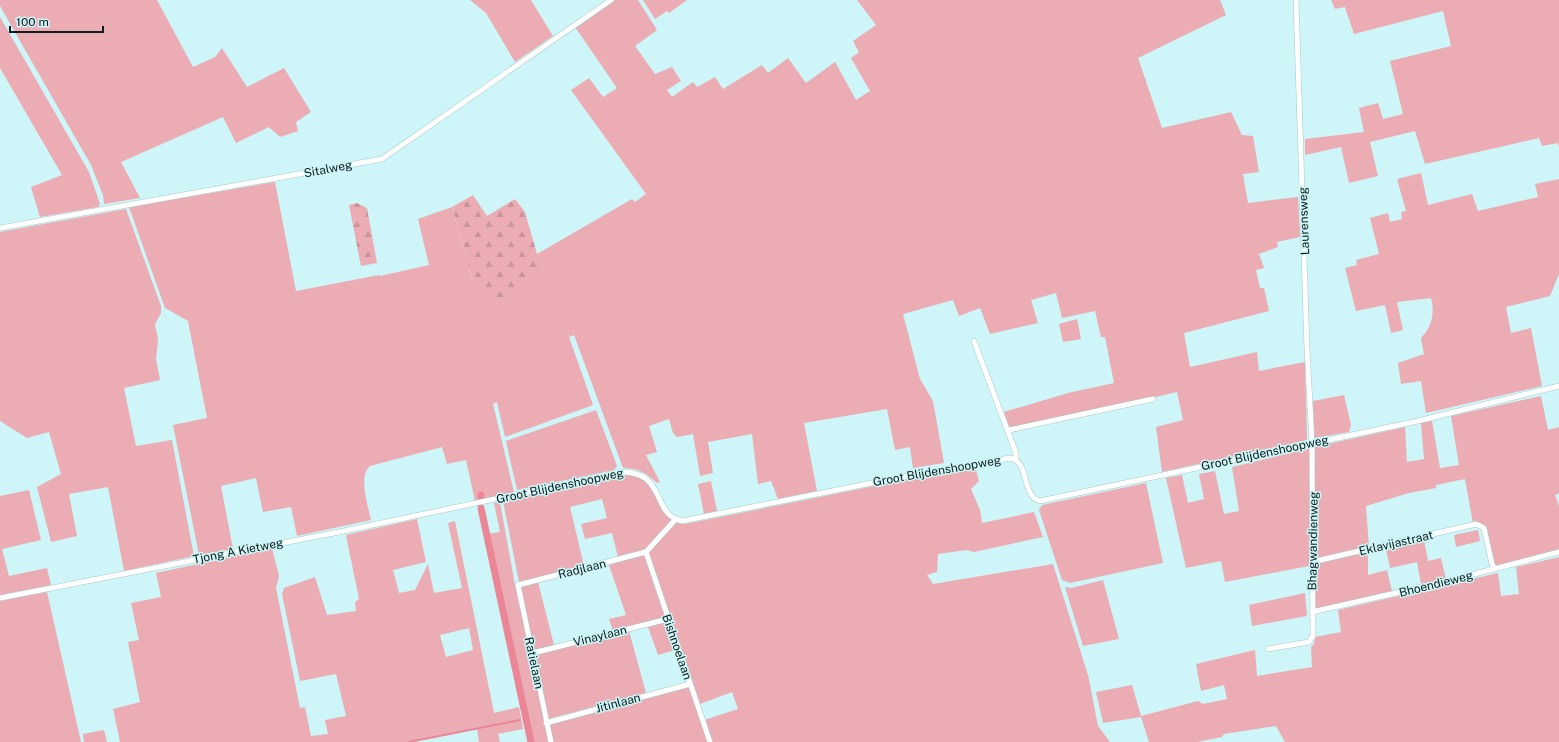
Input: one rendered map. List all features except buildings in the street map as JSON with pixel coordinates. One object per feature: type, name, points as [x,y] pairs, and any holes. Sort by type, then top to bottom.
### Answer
[{"type":"street","name":"Sitalweg","points":[[0,228],[382,159],[611,0]]},
{"type":"street","name":"Laurensweg","points":[[1296,0],[1312,442]]},
{"type":"street","points":[[974,341],[1008,430],[1016,453],[1016,459]]},
{"type":"street","name":"Groot Blijdenshoopweg","points":[[476,504],[607,474],[629,472],[637,474],[648,480],[655,488],[669,515],[675,520],[691,520],[897,478],[1010,458],[1016,459],[1020,464],[1030,493],[1036,500],[1040,501],[1312,442],[1418,421],[1559,386]]},
{"type":"street","points":[[1008,430],[1153,399]]},
{"type":"street","name":"Bhagwandienweg","points":[[1268,649],[1309,642],[1312,639],[1312,442]]},
{"type":"street","name":"Tjong A Kietweg","points":[[0,598],[476,504]]},
{"type":"street","points":[[646,552],[675,520]]},
{"type":"street","name":"Eklavijastraat","points":[[1312,562],[1476,524],[1484,528],[1492,564],[1495,569]]},
{"type":"street","name":"Radjlaan","points":[[518,585],[646,552]]},
{"type":"street","name":"Bishnoelaan","points":[[646,552],[710,742]]},
{"type":"street","name":"Bhoendieweg","points":[[1312,612],[1495,569],[1559,552]]},
{"type":"street","name":"Ratielaan","points":[[518,585],[551,742]]},
{"type":"street","name":"Vinaylaan","points":[[533,653],[668,619]]},
{"type":"street","name":"Jitinlaan","points":[[546,723],[690,684]]},
{"type":"green space","points":[[0,0],[157,0],[193,67],[215,57],[222,48],[247,87],[284,68],[311,112],[296,122],[298,131],[280,137],[269,127],[236,143],[223,117],[121,162],[140,198],[104,204],[103,195],[91,165],[0,6]]},
{"type":"green space","points":[[470,0],[531,0],[553,36],[515,62],[486,13]]},
{"type":"green space","points":[[615,0],[638,0],[657,30],[635,46],[655,74],[672,67],[681,81],[667,90],[672,97],[693,82],[697,87],[715,77],[723,89],[762,65],[768,73],[788,58],[806,83],[835,62],[856,100],[870,91],[851,58],[859,52],[853,41],[876,25],[857,0],[1220,0],[1226,15],[1138,58],[1162,128],[1231,112],[1242,135],[1253,136],[1259,172],[1243,174],[1248,203],[1298,197],[1300,237],[1277,242],[1278,247],[1259,254],[1264,268],[1256,270],[1260,288],[1264,288],[1269,311],[1184,333],[1190,367],[1257,352],[1259,371],[1305,362],[1307,440],[1162,472],[1156,427],[1183,420],[1177,392],[1010,430],[1004,412],[1068,393],[1114,383],[1105,337],[1101,337],[1095,311],[1062,318],[1056,293],[1031,300],[1038,323],[990,334],[980,308],[959,316],[953,300],[903,314],[920,379],[933,401],[944,463],[913,468],[910,447],[895,450],[887,409],[804,423],[817,491],[778,499],[771,481],[758,484],[752,434],[708,442],[713,473],[700,476],[693,434],[677,437],[673,433],[669,419],[649,426],[657,452],[646,455],[660,482],[657,483],[642,472],[623,468],[574,335],[569,337],[593,405],[505,437],[497,402],[493,404],[514,492],[475,501],[466,460],[447,464],[442,447],[370,466],[366,471],[364,484],[371,520],[297,536],[291,507],[263,512],[256,478],[221,486],[233,549],[199,555],[173,425],[207,418],[188,321],[165,308],[129,207],[275,182],[296,291],[380,276],[429,265],[418,219],[452,207],[473,282],[544,269],[537,254],[632,199],[635,202],[646,194],[571,90],[589,78],[603,97],[617,88],[575,27]]},
{"type":"green space","points":[[643,0],[687,0],[669,13],[667,11],[655,19]]},
{"type":"green space","points":[[1331,0],[1559,0],[1559,147],[1558,143],[1542,146],[1539,138],[1425,164],[1415,131],[1370,142],[1378,176],[1349,183],[1341,147],[1305,155],[1305,139],[1364,132],[1359,108],[1378,103],[1383,119],[1403,114],[1390,61],[1451,46],[1443,11],[1354,34],[1345,7],[1335,9]]},
{"type":"green space","points":[[0,17],[89,172],[100,204],[98,207],[40,217],[31,187],[62,175],[0,68]]},
{"type":"green space","points":[[1421,173],[1428,205],[1472,194],[1478,211],[1538,197],[1535,184],[1559,179],[1559,274],[1550,296],[1506,307],[1511,333],[1531,328],[1542,386],[1426,413],[1421,381],[1401,384],[1398,363],[1424,354],[1421,338],[1428,329],[1432,319],[1433,309],[1431,298],[1397,302],[1403,330],[1391,333],[1385,305],[1356,311],[1345,268],[1357,265],[1356,260],[1379,254],[1370,218],[1388,213],[1390,222],[1402,219],[1401,212],[1406,211],[1397,179]]},
{"type":"green space","points":[[473,195],[487,216],[515,199],[525,212],[537,254],[544,268],[500,304],[473,282],[452,207]]},
{"type":"green space","points":[[357,203],[367,208],[377,263],[361,266],[349,205]]},
{"type":"green space","points":[[126,209],[161,306],[161,313],[155,324],[158,340],[156,359],[160,380],[124,388],[136,446],[172,440],[194,556],[124,571],[108,487],[69,494],[77,536],[51,542],[37,487],[61,474],[49,432],[27,438],[0,421],[0,232]]},
{"type":"green space","points":[[1077,319],[1081,339],[1063,342],[1059,324]]},
{"type":"green space","points":[[1344,395],[1351,425],[1349,432],[1314,438],[1313,401]]},
{"type":"green space","points":[[1541,396],[1548,430],[1559,427],[1559,493],[1555,495],[1559,506],[1559,551],[1496,568],[1492,565],[1485,526],[1479,522],[1473,523],[1465,479],[1436,485],[1436,488],[1409,493],[1366,506],[1369,547],[1314,559],[1315,447],[1405,427],[1407,462],[1424,459],[1421,423],[1432,421],[1440,468],[1459,465],[1451,416]]},
{"type":"green space","points":[[596,410],[617,466],[614,470],[517,490],[506,441]]},
{"type":"green space","points":[[1311,448],[1309,566],[1225,582],[1221,561],[1186,568],[1166,478],[1182,475],[1188,503],[1204,499],[1199,474],[1215,471],[1224,514],[1239,511],[1232,467]]},
{"type":"green space","points":[[975,466],[979,481],[971,489],[980,510],[982,523],[1034,512],[1043,537],[974,552],[967,550],[938,554],[937,572],[927,575],[933,584],[1053,564],[1088,675],[1098,726],[1110,742],[712,742],[704,720],[738,709],[732,692],[700,704],[648,553],[671,525],[676,523],[685,524]]},
{"type":"green space","points":[[631,474],[643,479],[654,489],[667,515],[672,519],[645,549],[618,557],[612,533],[585,539],[581,524],[607,518],[602,499],[570,507],[584,566],[519,582],[503,501],[619,475]]},
{"type":"green space","points":[[711,481],[717,511],[704,514],[698,484]]},
{"type":"green space","points":[[1146,483],[1163,563],[1070,583],[1062,580],[1039,510],[1042,505]]},
{"type":"green space","points":[[29,490],[41,540],[2,549],[9,576],[47,568],[51,585],[0,595],[0,496]]},
{"type":"green space","points":[[500,502],[515,585],[549,742],[531,742],[487,534],[500,532],[494,503]]},
{"type":"green space","points":[[417,519],[426,562],[393,570],[399,593],[415,590],[428,564],[434,593],[462,588],[448,523],[455,521],[494,713],[519,707],[523,729],[498,734],[500,742],[479,742],[477,729],[409,742],[120,742],[113,709],[140,702],[128,642],[139,640],[131,603],[161,597],[156,573],[272,548],[279,576],[276,588],[300,708],[305,707],[311,736],[328,734],[325,720],[346,716],[336,674],[300,681],[282,594],[284,588],[315,577],[327,615],[356,611],[355,602],[359,599],[346,535]],"holes":[[[469,628],[473,650],[446,657],[440,635]]]},
{"type":"green space","points":[[1478,530],[1480,541],[1456,547],[1454,535]]},
{"type":"green space","points":[[1424,540],[1428,561],[1441,558],[1446,579],[1421,584],[1417,562],[1390,568],[1386,549]]},
{"type":"green space","points":[[1368,552],[1368,575],[1387,570],[1392,591],[1315,609],[1314,564]]},
{"type":"green space","points":[[644,555],[665,617],[613,631],[609,619],[626,615],[609,565]]},
{"type":"green space","points":[[1559,557],[1559,742],[1285,742],[1276,726],[1224,734],[1222,737],[1197,742],[1149,742],[1141,717],[1103,723],[1096,692],[1132,685],[1141,716],[1198,701],[1203,704],[1227,699],[1224,685],[1201,691],[1196,664],[1255,650],[1257,676],[1312,667],[1311,647],[1314,644],[1315,637],[1341,632],[1338,610],[1498,573],[1501,596],[1519,594],[1516,567]]},
{"type":"green space","points":[[1103,580],[1119,639],[1083,646],[1065,587],[1071,588]]},
{"type":"green space","points":[[538,582],[554,645],[534,650],[520,586]]},
{"type":"green space","points":[[47,592],[81,742],[0,742],[0,601]]},
{"type":"green space","points":[[1305,593],[1307,616],[1252,626],[1249,605]]},
{"type":"green space","points":[[666,622],[675,650],[658,655],[648,627]]},
{"type":"green space","points":[[629,631],[646,693],[548,719],[535,655]]},
{"type":"green space","points":[[689,687],[708,742],[553,742],[549,724]]},
{"type":"green space","points":[[104,730],[107,742],[84,742],[83,734]]},
{"type":"waterway","points":[[481,508],[531,742]]},
{"type":"waterway","points":[[409,742],[520,720]]}]
